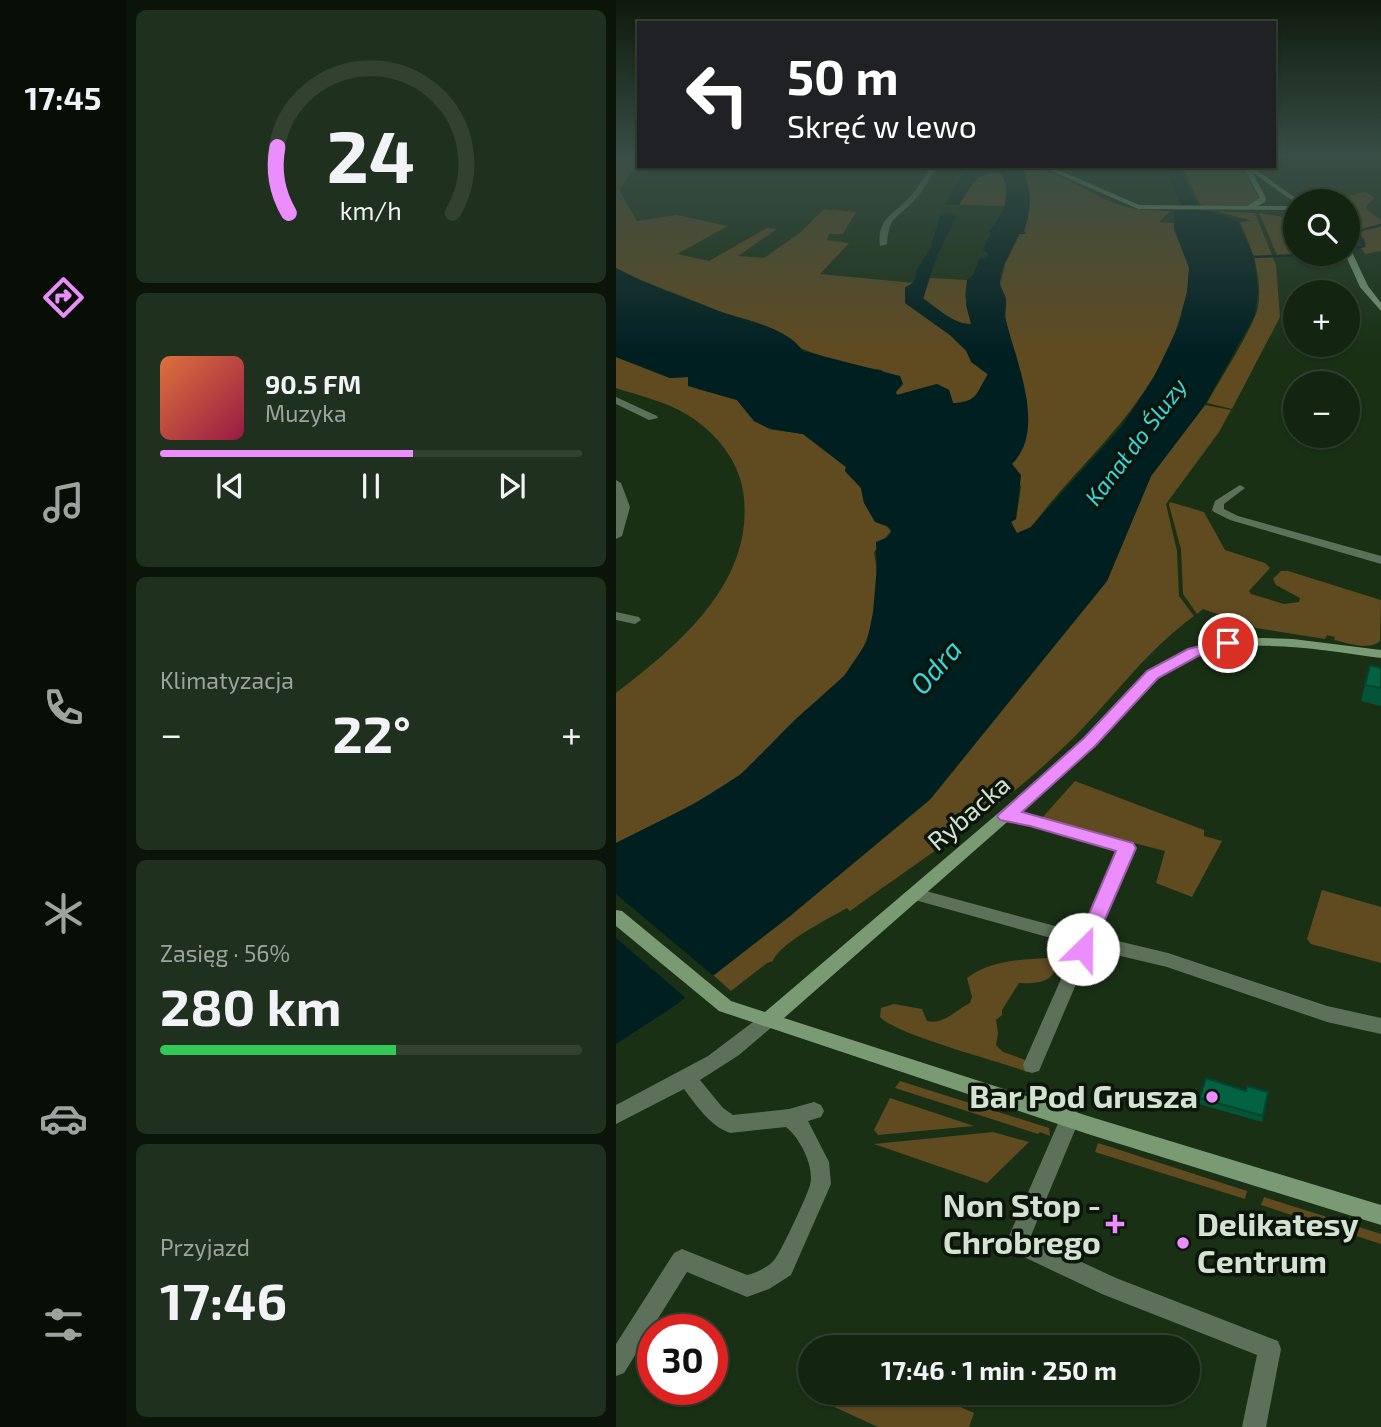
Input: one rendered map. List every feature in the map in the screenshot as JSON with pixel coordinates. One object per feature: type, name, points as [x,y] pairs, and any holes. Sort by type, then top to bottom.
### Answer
[{"type":"street","points":[[883,244],[888,223]]},
{"type":"street","points":[[1355,266],[1364,287],[1381,308]]},
{"type":"street","points":[[618,402],[653,418]]},
{"type":"street","points":[[616,483],[624,507],[616,536]]},
{"type":"street","points":[[1240,488],[1219,502],[1218,510],[1234,518],[1381,560]]},
{"type":"street","points":[[616,616],[635,620]]},
{"type":"street","name":"Rybacka","points":[[616,1115],[686,1077],[739,1044],[767,1021],[1090,742],[1152,674],[1193,652],[1228,643],[1304,644],[1381,654]]},
{"type":"street","points":[[1006,816],[1030,819],[1127,848],[1032,1065]]},
{"type":"street","points":[[915,894],[1168,960],[1207,977],[1326,1014],[1381,1026]]},
{"type":"street","points":[[616,916],[725,1006],[1381,1215]]},
{"type":"street","points":[[686,1077],[710,1108],[730,1124],[789,1118],[814,1111]]},
{"type":"street","points":[[616,1365],[681,1260],[747,1286],[761,1282],[783,1267],[822,1177],[819,1162],[800,1126],[789,1118]]},
{"type":"street","points":[[1070,1118],[1017,1243],[1051,1261],[1153,1304],[1270,1349],[1254,1427]]},
{"type":"shaded area","points":[[616,223],[712,223],[728,226],[677,254],[709,261],[767,228],[777,229],[738,256],[764,258],[810,223],[850,223],[843,234],[829,234],[827,240],[849,243],[820,274],[914,283],[905,287],[905,303],[950,335],[966,351],[972,362],[988,375],[978,395],[965,403],[953,403],[949,390],[937,384],[897,395],[882,370],[816,354],[616,268]]},
{"type":"shaded area","points":[[1026,223],[1168,223],[1175,223],[1189,273],[1189,284],[1171,343],[1156,373],[1118,426],[1031,527],[1022,533],[1016,533],[1011,522],[1016,519],[1021,487],[1012,464],[1027,401],[1005,317],[1006,301],[1000,284],[1005,264]]},
{"type":"shaded area","points":[[1240,223],[1259,223],[1276,265],[1280,317],[1232,409],[1207,403],[1243,340],[1258,307],[1258,274]]},
{"type":"shaded area","points":[[1263,223],[1283,223],[1283,255],[1277,255]]},
{"type":"shaded area","points":[[1360,223],[1381,223],[1381,251],[1365,254],[1361,248],[1366,245],[1364,238],[1360,238]]},
{"type":"shaded area","points":[[930,278],[967,280],[965,295],[972,324],[953,319],[923,299]]},
{"type":"shaded area","points":[[616,357],[670,378],[688,377],[698,389],[737,400],[754,421],[770,429],[803,434],[846,467],[845,471],[861,488],[864,503],[891,531],[874,552],[876,601],[868,635],[862,650],[843,677],[738,776],[694,804],[616,843],[616,693],[686,633],[723,585],[736,558],[743,529],[744,498],[738,472],[732,460],[717,439],[697,421],[652,399],[616,388]]},
{"type":"shaded area","points":[[1205,405],[1231,410],[1219,432],[1166,504],[1177,551],[1179,596],[1194,616],[1159,645],[1082,729],[1015,790],[850,911],[847,908],[795,939],[777,954],[773,961],[731,991],[713,975],[790,916],[930,800],[1107,581],[1151,476]]},
{"type":"shaded area","points":[[1170,502],[1204,512],[1225,550],[1265,563],[1270,568],[1249,591],[1251,594],[1284,604],[1299,602],[1300,598],[1276,585],[1273,579],[1281,571],[1288,571],[1381,600],[1380,641],[1370,645],[1358,645],[1334,640],[1335,637],[1327,635],[1325,639],[1256,628],[1203,609],[1197,614],[1183,594],[1181,549]]},
{"type":"shaded area","points":[[1075,781],[1204,830],[1204,836],[1222,841],[1192,897],[1156,883],[1165,851],[1041,819]]},
{"type":"shaded area","points":[[1322,890],[1381,907],[1381,963],[1311,944],[1307,939]]},
{"type":"shaded area","points":[[1048,958],[1056,964],[1052,975],[1043,981],[1019,983],[1002,1010],[1002,1015],[996,1020],[996,1045],[1003,1052],[1031,1062],[1028,1072],[906,1032],[880,1017],[881,1008],[894,1004],[922,1009],[927,1021],[939,1021],[970,1003],[972,997],[967,978],[976,972],[1005,962]]},
{"type":"shaded area","points":[[900,1081],[1049,1128],[1050,1136],[895,1088]]},
{"type":"shaded area","points":[[890,1098],[974,1126],[878,1135],[874,1130]]},
{"type":"shaded area","points":[[993,1132],[1029,1142],[987,1183],[874,1144]]},
{"type":"shaded area","points":[[1098,1143],[1247,1191],[1245,1199],[1095,1152]]},
{"type":"shaded area","points":[[1264,1197],[1381,1234],[1381,1244],[1261,1205]]},
{"type":"shaded area","points":[[830,1405],[956,1405],[974,1413],[969,1427],[878,1427]]},
{"type":"water","points":[[938,223],[953,223],[937,256],[923,298],[952,319],[971,324],[966,305],[967,280],[973,275],[980,258],[986,258],[989,254],[983,250],[991,233],[988,232],[995,223],[1026,223],[1024,231],[1026,234],[1019,234],[1000,278],[1006,299],[1006,321],[1022,375],[1028,414],[1027,433],[1022,450],[1012,464],[1021,475],[1016,519],[1011,522],[1017,533],[1031,527],[1122,426],[1154,377],[1178,327],[1187,292],[1189,268],[1174,223],[1238,223],[1254,257],[1258,290],[1255,315],[1205,405],[1151,476],[1107,581],[930,799],[790,916],[673,1007],[616,1044],[616,843],[694,804],[740,775],[844,676],[867,642],[873,612],[876,542],[888,537],[891,531],[889,527],[875,522],[864,503],[861,488],[845,471],[846,467],[803,434],[770,429],[754,421],[737,400],[688,386],[688,377],[670,378],[616,357],[616,268],[716,310],[775,330],[786,335],[803,351],[900,376],[903,384],[896,392],[897,395],[937,384],[949,390],[953,403],[972,398],[988,374],[971,362],[966,350],[950,335],[905,303],[905,288],[914,282],[917,270],[931,247]]},
{"type":"pier","points":[[616,894],[716,978],[688,1000],[616,938]]},
{"type":"building","points":[[1370,665],[1381,668],[1381,688],[1365,685]]},
{"type":"building","points":[[1206,1078],[1246,1091],[1247,1086],[1268,1092],[1263,1116],[1200,1098]]},
{"type":"waterway","points":[[1360,230],[1381,225]]},
{"type":"waterway","points":[[1360,236],[1364,246],[1360,247]]},
{"type":"waterway","points":[[1249,257],[1283,256]]},
{"type":"place","name":"Bar Pod Grusza","points":[[1212,1097]]},
{"type":"place","name":"Non Stop - Chrobrego","points":[[1115,1224]]},
{"type":"place","name":"Delikatesy Centrum","points":[[1183,1243]]},
{"type":"route","points":[[1083,949],[1127,848],[1030,819],[1006,816],[1090,742],[1152,674],[1193,652],[1228,643]]},
{"type":"water label","name":"Kanał do Śluzy","points":[[1136,442]]},
{"type":"water label","name":"Odra","points":[[936,667]]}]
